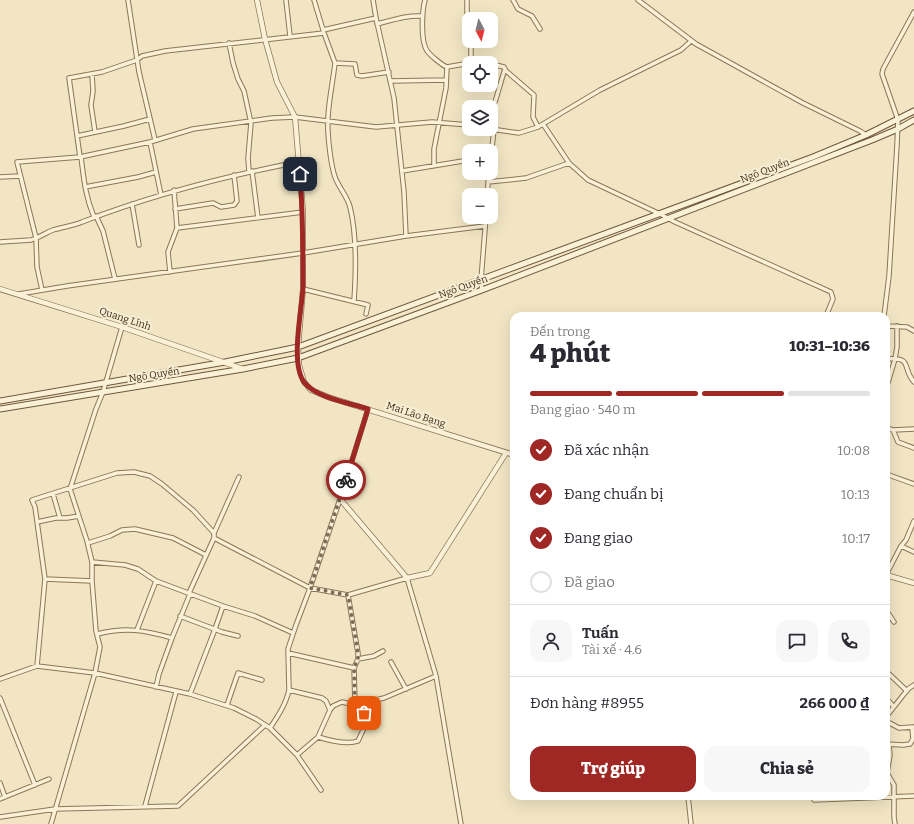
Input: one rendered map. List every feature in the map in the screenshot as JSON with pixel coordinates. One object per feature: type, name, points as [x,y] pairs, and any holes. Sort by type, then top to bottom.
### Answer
[{"type":"main road","name":"Ngô Quyền","points":[[0,401],[105,384],[298,347],[813,157],[866,135],[914,111]]},
{"type":"main road","name":"Ngô Quyền","points":[[0,409],[244,370],[298,358],[482,290],[872,140],[898,129],[914,120]]},
{"type":"street","points":[[128,0],[138,60],[155,140]]},
{"type":"street","points":[[257,0],[265,39],[277,82],[295,117]]},
{"type":"street","points":[[286,0],[290,36]]},
{"type":"street","points":[[314,0],[323,31],[335,63],[328,122],[334,175],[350,208],[355,244],[354,301]]},
{"type":"street","points":[[373,0],[394,98],[404,192],[406,236]]},
{"type":"street","points":[[425,0],[423,9],[424,46],[428,52],[447,68],[462,65]]},
{"type":"street","points":[[467,12],[468,0]]},
{"type":"street","points":[[513,0],[518,9],[532,16],[540,29]]},
{"type":"street","points":[[638,0],[691,41],[803,103],[866,135]]},
{"type":"street","points":[[884,312],[889,276],[898,120],[883,72],[914,12]]},
{"type":"street","points":[[377,24],[395,18],[423,16]]},
{"type":"street","points":[[115,279],[104,234],[88,202],[84,187],[69,78],[102,72],[138,60],[142,56],[165,51],[323,31],[376,18]]},
{"type":"street","points":[[498,130],[519,133],[538,127],[600,90],[681,50],[691,41]]},
{"type":"street","points":[[229,43],[233,64],[245,98],[250,121],[248,158],[258,218]]},
{"type":"street","points":[[335,63],[355,64],[358,74],[362,76],[389,72]]},
{"type":"street","points":[[498,66],[504,67],[505,70],[534,95],[532,114],[538,127]]},
{"type":"street","points":[[434,166],[434,149],[446,88],[447,68]]},
{"type":"street","points":[[496,100],[505,70]]},
{"type":"street","points":[[92,74],[93,92],[91,105],[95,132]]},
{"type":"street","points":[[390,80],[446,80]]},
{"type":"street","points":[[42,290],[37,267],[36,238],[16,162],[81,157],[150,142],[193,129],[272,118],[295,117],[376,127],[438,123],[462,125]]},
{"type":"street","name":"Mai Lão Bạng","points":[[295,117],[303,212],[303,289],[298,358],[301,375],[304,382],[311,390],[328,397],[510,454]]},
{"type":"street","points":[[77,136],[150,119]]},
{"type":"street","points":[[543,124],[568,163],[588,180],[831,292],[834,299],[828,312]]},
{"type":"street","points":[[150,142],[161,195]]},
{"type":"street","points":[[402,171],[462,161]]},
{"type":"street","points":[[0,242],[31,240],[52,231],[80,223],[95,216],[174,190],[251,171],[299,162]]},
{"type":"street","points":[[488,188],[488,182],[526,178],[568,163]]},
{"type":"street","points":[[84,187],[138,177],[156,172]]},
{"type":"street","points":[[175,209],[213,203],[221,207],[234,205],[237,201],[234,175]]},
{"type":"street","points":[[0,177],[20,176]]},
{"type":"street","points":[[170,272],[168,252],[177,228],[174,190]]},
{"type":"street","points":[[132,204],[139,245]]},
{"type":"street","points":[[177,228],[303,212]]},
{"type":"street","points":[[18,295],[42,290],[303,253],[406,236],[485,226],[481,280],[482,290]]},
{"type":"street","name":"Quang Lĩnh","points":[[0,289],[122,327],[225,362],[244,370]]},
{"type":"street","points":[[303,289],[368,305],[366,314]]},
{"type":"street","points":[[890,326],[907,327],[914,331]]},
{"type":"street","points":[[890,377],[896,359],[898,326]]},
{"type":"street","points":[[51,824],[95,673],[100,647],[97,634],[92,580],[92,562],[88,543],[70,489],[103,392],[122,327]]},
{"type":"street","points":[[890,359],[900,358],[907,361],[909,363],[911,378],[914,382]]},
{"type":"street","points":[[270,728],[284,705],[289,690],[288,653],[293,633],[340,499],[368,409]]},
{"type":"street","points":[[890,429],[914,429]]},
{"type":"street","points":[[893,430],[898,442],[914,448]]},
{"type":"street","points":[[37,666],[45,579],[35,507],[32,500],[117,473],[134,472],[150,476],[193,510],[214,536],[310,588],[348,595],[407,578],[430,574],[506,453]]},
{"type":"street","points":[[890,475],[914,484]]},
{"type":"street","points":[[156,687],[159,674],[180,616],[240,478]]},
{"type":"street","points":[[53,494],[60,518]]},
{"type":"street","points":[[340,499],[407,578],[436,676],[461,824]]},
{"type":"street","points":[[37,522],[79,516]]},
{"type":"street","points":[[890,567],[901,546],[906,540],[914,521]]},
{"type":"street","points":[[88,543],[110,536],[122,530],[135,529],[173,538],[206,555]]},
{"type":"street","points":[[901,546],[914,552]]},
{"type":"street","points":[[92,562],[125,565],[138,569],[156,581],[254,616],[293,633]]},
{"type":"street","points":[[890,576],[914,583]]},
{"type":"street","points":[[45,579],[92,580]]},
{"type":"street","points":[[137,630],[156,581]]},
{"type":"street","points":[[348,595],[358,659],[354,668],[355,705]]},
{"type":"street","points":[[190,694],[223,606]]},
{"type":"street","points":[[180,616],[227,634],[238,636]]},
{"type":"street","points":[[890,616],[894,622]]},
{"type":"street","points":[[97,634],[124,629],[137,630],[172,638]]},
{"type":"street","points":[[358,659],[374,656],[383,651]]},
{"type":"street","points":[[288,653],[354,668]]},
{"type":"street","points":[[392,662],[406,689]]},
{"type":"street","points":[[0,679],[37,666],[95,673],[190,694],[227,705],[240,710],[270,728],[297,755],[321,790]]},
{"type":"street","points":[[227,705],[238,673],[262,680]]},
{"type":"street","points":[[890,675],[907,691]]},
{"type":"street","points":[[297,755],[318,737],[333,706],[342,702],[355,705],[384,698],[436,676]]},
{"type":"street","points":[[890,712],[907,691],[914,686]]},
{"type":"street","points":[[289,690],[322,698],[330,710]]},
{"type":"street","points":[[145,806],[176,692]]},
{"type":"street","points":[[0,698],[35,785]]},
{"type":"street","points":[[890,702],[894,707]]},
{"type":"street","points":[[318,737],[336,741],[358,741],[365,726],[362,704]]},
{"type":"street","points":[[890,724],[899,728],[913,727],[912,742],[903,745],[890,744]]},
{"type":"street","points":[[0,817],[55,809],[178,806],[265,725]]},
{"type":"street","points":[[0,799],[49,779]]},
{"type":"street","points":[[890,779],[893,782],[895,824]]},
{"type":"street","points":[[0,783],[6,797]]},
{"type":"street","points":[[890,797],[914,796]]},
{"type":"street","points":[[688,800],[691,824]]},
{"type":"way so far","points":[[346,480],[310,588],[348,595],[358,653],[358,659],[354,668],[355,705],[362,704],[364,713]]},
{"type":"route","points":[[300,174],[303,212],[303,289],[298,358],[301,375],[304,382],[311,390],[328,397],[368,409],[346,480]]}]
